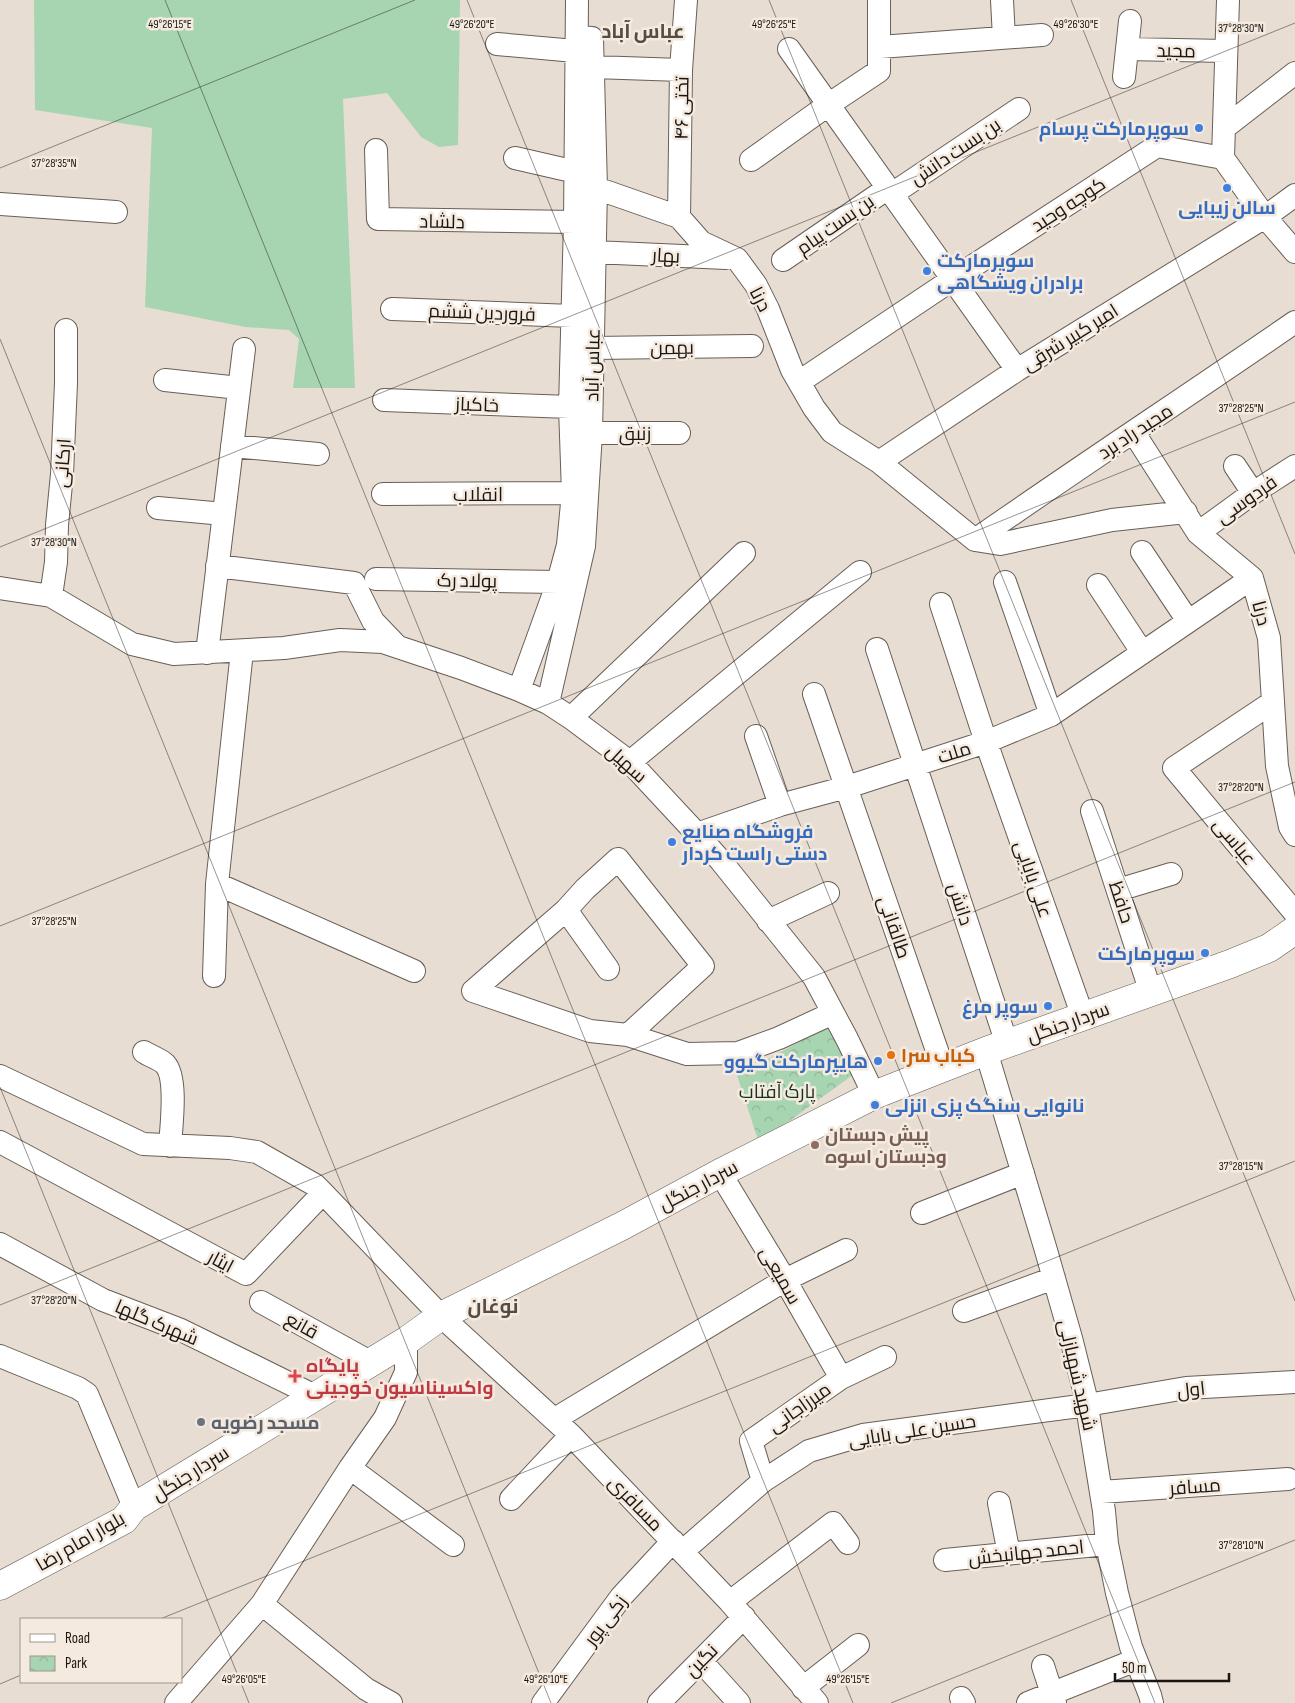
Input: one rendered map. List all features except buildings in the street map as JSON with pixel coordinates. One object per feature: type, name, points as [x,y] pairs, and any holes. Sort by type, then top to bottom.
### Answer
[{"type":"main road","name":"سردار جنگل","points":[[134,1507],[406,1341],[441,1316],[622,1226],[720,1172],[874,1095],[996,1047],[1230,964],[1262,951],[1295,930]]},
{"type":"main road","name":"بلوار امام رضا","points":[[0,1567],[118,1510],[134,1507]]},
{"type":"main road","name":"بلوار امام رضا","points":[[0,1586],[124,1520],[134,1507]]},
{"type":"street","name":"عباس آباد","points":[[519,690],[558,582],[568,545],[573,493],[570,408],[576,172],[577,0]]},
{"type":"street","name":"تختی ۴۶","points":[[679,217],[681,70],[686,0]]},
{"type":"street","points":[[751,160],[879,71],[879,0]]},
{"type":"street","points":[[1002,0],[1004,38]]},
{"type":"street","points":[[1228,0],[1223,158],[1265,217],[1295,252]]},
{"type":"street","points":[[1124,77],[1130,21]]},
{"type":"street","points":[[880,48],[1042,35]]},
{"type":"street","name":"عباس آباد","points":[[548,703],[584,546],[591,433],[596,188],[594,66],[592,38],[576,44]]},
{"type":"street","points":[[497,44],[576,44]]},
{"type":"street","points":[[789,49],[1017,370]]},
{"type":"street","name":"مجید","points":[[1127,49],[1225,51]]},
{"type":"street","points":[[594,66],[681,70]]},
{"type":"street","points":[[1224,128],[1295,73]]},
{"type":"street","name":"بن بست دانش","points":[[890,191],[1019,109]]},
{"type":"street","name":"کوچه وحید","points":[[799,382],[1157,146],[1223,158]]},
{"type":"street","name":"دلشاد","points":[[376,150],[378,219],[575,222]]},
{"type":"street","points":[[515,158],[576,172]]},
{"type":"street","name":"درنا","points":[[576,172],[596,188],[679,217],[701,242],[737,259],[756,285],[768,309],[792,370],[814,408],[832,432],[880,462],[975,540]]},
{"type":"street","name":"بن بست پیام","points":[[783,260],[890,191]]},
{"type":"street","name":"امیر کبیر شرقی","points":[[880,462],[1017,370],[1265,217],[1295,195]]},
{"type":"street","points":[[0,204],[116,212]]},
{"type":"street","name":"بهار","points":[[594,252],[737,259]]},
{"type":"street","name":"فروردین ششم","points":[[392,309],[572,316]]},
{"type":"street","name":"مجید راد برد","points":[[975,540],[1295,322]]},
{"type":"street","name":"ارکانی","points":[[51,596],[56,562],[57,525],[62,474],[66,330]]},
{"type":"street","name":"بهمن","points":[[592,348],[752,346]]},
{"type":"street","points":[[206,653],[244,349]]},
{"type":"street","points":[[165,380],[239,388]]},
{"type":"street","name":"خاکباز","points":[[384,400],[570,408]]},
{"type":"street","name":"زنبق","points":[[591,433],[679,433]]},
{"type":"street","name":"درنا","points":[[1134,433],[1198,533],[1252,578],[1269,638],[1277,766],[1290,827],[1295,835]]},
{"type":"street","points":[[232,446],[318,454]]},
{"type":"street","points":[[1235,466],[1252,493]]},
{"type":"street","name":"فردوسی","points":[[1198,533],[1252,493],[1295,466]]},
{"type":"street","name":"انقلاب","points":[[382,494],[573,493]]},
{"type":"street","points":[[158,508],[224,514]]},
{"type":"street","points":[[975,540],[1000,544],[1112,520],[1186,512]]},
{"type":"street","points":[[1142,552],[1188,621]]},
{"type":"street","points":[[571,718],[744,553]]},
{"type":"street","points":[[217,566],[354,582],[373,621],[396,645]]},
{"type":"street","points":[[630,762],[860,572]]},
{"type":"street","name":"ملت","points":[[697,834],[780,805],[847,787],[986,742],[1051,715],[1252,578]]},
{"type":"street","name":"پولاد رک","points":[[376,579],[558,582]]},
{"type":"street","points":[[1006,582],[1051,715]]},
{"type":"street","points":[[1098,585],[1142,652]]},
{"type":"street","points":[[0,588],[51,596]]},
{"type":"street","name":"سهیل","points":[[51,596],[132,644],[174,654],[284,648],[340,640],[384,642],[519,690],[548,703],[630,762],[697,834],[814,978],[874,1095]]},
{"type":"street","name":"علی بابایی","points":[[941,604],[986,742],[1083,1016]]},
{"type":"street","name":"دانش","points":[[877,649],[916,764],[996,1047]]},
{"type":"street","points":[[214,976],[217,884],[242,651]]},
{"type":"street","name":"طالقانی","points":[[814,694],[943,1068]]},
{"type":"street","name":"عباسی","points":[[1273,702],[1174,768],[1295,913]]},
{"type":"street","points":[[756,736],[780,805]]},
{"type":"street","name":"حافظ","points":[[1092,811],[1151,992]]},
{"type":"street","points":[[628,1035],[703,966],[618,859],[585,889],[566,910],[473,991],[590,1030],[628,1035],[687,1054],[738,1053],[779,1038],[833,1013]]},
{"type":"street","points":[[1118,890],[1171,874]]},
{"type":"street","points":[[217,884],[414,971]]},
{"type":"street","points":[[768,921],[828,894]]},
{"type":"street","points":[[566,910],[608,969]]},
{"type":"street","name":"شهید شهبازلی","points":[[996,1047],[1023,1173],[1071,1338],[1087,1405],[1108,1544],[1128,1638],[1152,1703]]},
{"type":"street","points":[[144,1052],[165,1064],[170,1076],[172,1090],[170,1146]]},
{"type":"street","points":[[0,1076],[143,1144],[230,1148],[257,1152],[315,1185],[441,1316]]},
{"type":"street","name":"ایثار","points":[[0,1142],[246,1274],[323,1193]]},
{"type":"street","name":"سمیعی","points":[[720,1172],[785,1280],[840,1378]]},
{"type":"street","points":[[922,1214],[1023,1173]]},
{"type":"street","name":"شهرک گلها","points":[[0,1244],[103,1300],[181,1330],[315,1396]]},
{"type":"street","points":[[555,1419],[785,1280],[846,1250]]},
{"type":"street","points":[[964,1311],[1054,1278]]},
{"type":"street","name":"قانع","points":[[261,1302],[370,1362]]},
{"type":"street","name":"مسافری","points":[[441,1316],[571,1435],[737,1609],[810,1696]]},
{"type":"street","points":[[178,1703],[262,1604],[350,1468],[385,1418],[406,1372],[406,1341]]},
{"type":"street","points":[[0,1356],[78,1388],[87,1394],[134,1507]]},
{"type":"street","name":"میرزاجانی","points":[[763,1481],[751,1441],[840,1378],[885,1357]]},
{"type":"street","name":"اول","points":[[1087,1405],[1186,1388],[1295,1382]]},
{"type":"street","name":"حسین علی بابایی","points":[[678,1546],[763,1481],[809,1451],[863,1435],[1087,1405]]},
{"type":"street","points":[[511,1499],[571,1435]]},
{"type":"street","points":[[350,1468],[453,1545]]},
{"type":"street","name":"مسافر","points":[[1101,1492],[1288,1480]]},
{"type":"street","points":[[999,1503],[1009,1554]]},
{"type":"street","name":"نگین","points":[[659,1703],[701,1660],[737,1609],[833,1523],[848,1543]]},
{"type":"street","name":"احمد جهانبخش","points":[[945,1560],[1108,1544]]},
{"type":"street","name":"زکی پور","points":[[543,1703],[621,1596],[678,1546]]},
{"type":"street","points":[[262,1604],[366,1689],[398,1700]]},
{"type":"street","points":[[810,1696],[858,1645]]},
{"type":"street","points":[[701,1660],[739,1703]]},
{"type":"street","points":[[1028,1703],[1054,1698],[1136,1660]]},
{"type":"street","points":[[1043,1666],[1054,1698]]},
{"type":"green space","points":[[34,0],[460,0],[458,145],[439,147],[421,137],[387,93],[343,99],[355,388],[293,388],[299,339],[289,330],[245,327],[145,307],[152,128],[35,110]]},
{"type":"green space","name":"پارک آفتاب","points":[[831,1025],[861,1069],[759,1143],[734,1066],[764,1061]]},
{"type":"place","name":"سوپرمارکت پرسام","points":[[1199,128]]},
{"type":"place","name":"سالن زیبایی","points":[[1227,188]]},
{"type":"place","name":"سوپرمارکت برادران ویشگاهی","points":[[927,271]]},
{"type":"place","name":"فروشگاه صنایع دستی راست کردار","points":[[672,842]]},
{"type":"place","name":"سوپرمارکت","points":[[1205,953]]},
{"type":"place","name":"سوپر مرغ","points":[[1048,1006]]},
{"type":"place","name":"کباب سرا","points":[[891,1055]]},
{"type":"place","name":"هایپرمارکت گیوو","points":[[878,1061]]},
{"type":"place","name":"نانوایی سنگک پزی انزلی","points":[[875,1105]]},
{"type":"place","name":"پیش دبستان ودبستان اسوه","points":[[815,1145]]},
{"type":"place","name":"پایگاه واکسیناسیون خوجینی","points":[[295,1376]]},
{"type":"place","name":"مسجد رضویه","points":[[201,1422]]},
{"type":"district","name":"عباس آباد","points":[[643,31]]},
{"type":"district","name":"نوغان","points":[[493,1306]]}]
